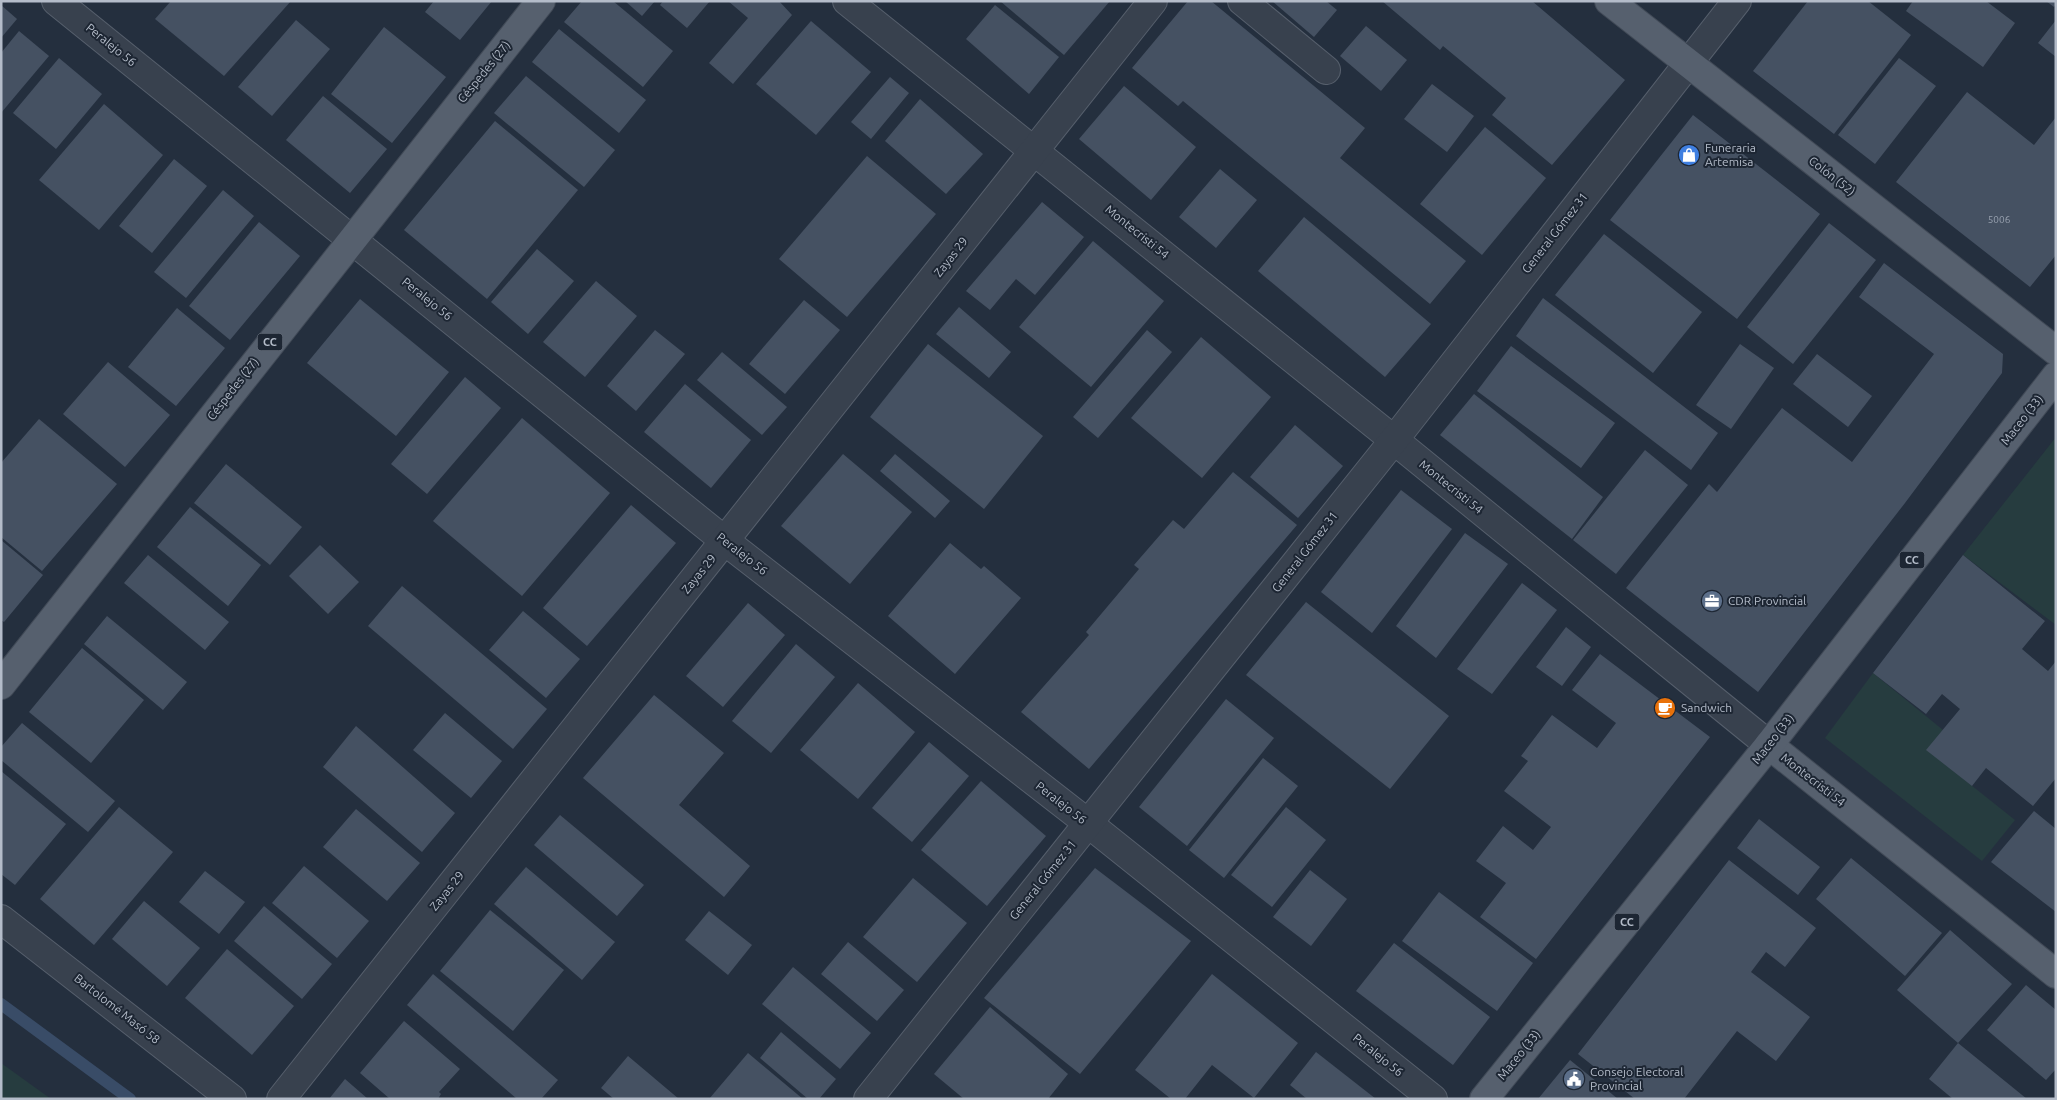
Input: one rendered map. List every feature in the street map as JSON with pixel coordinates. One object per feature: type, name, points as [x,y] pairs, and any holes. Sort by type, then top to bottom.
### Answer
[{"type":"main road","name":"Céspedes (27)","points":[[1,685],[541,1]]},
{"type":"main road","name":"Colón (52)","points":[[1609,1],[2056,351]]},
{"type":"main road","name":"Maceo (33)","points":[[1484,1099],[1769,745],[2056,376]]},
{"type":"main road","name":"Montecristi 54","points":[[1769,745],[2056,974]]},
{"type":"street","name":"Peralejo 56","points":[[56,1],[725,541],[1089,824],[1433,1099]]},
{"type":"street","name":"Montecristi 54","points":[[847,1],[1034,152],[1061,171],[1769,745]]},
{"type":"street","name":"Zayas 29","points":[[281,1099],[1153,1]]},
{"type":"street","points":[[1242,1],[1326,70]]},
{"type":"street","name":"General Gómez 31","points":[[868,1099],[1394,440],[1737,1]]},
{"type":"street","name":"Bartolomé Masó 58","points":[[1,919],[232,1099]]},
{"type":"green space","points":[[2056,437],[2056,625],[1963,555]]},
{"type":"green space","points":[[1873,673],[1943,730],[1927,750],[2015,820],[1982,861],[1825,738]]},
{"type":"green space","points":[[1,1063],[51,1099],[1,1099]]},
{"type":"building","points":[[171,1],[291,1],[224,76],[155,19]]},
{"type":"building","points":[[434,1],[492,1],[460,40],[425,12]]},
{"type":"building","points":[[582,1],[613,1],[673,51],[643,87],[564,22]]},
{"type":"building","points":[[625,1],[655,1],[642,16]]},
{"type":"building","points":[[663,1],[710,1],[687,28],[660,5]]},
{"type":"building","points":[[728,1],[779,1],[792,15],[733,84],[709,63],[748,18]]},
{"type":"building","points":[[1000,1],[1110,1],[1064,55]]},
{"type":"building","points":[[1188,1],[1211,1],[1365,128],[1340,158],[1466,261],[1430,304],[1183,101],[1178,106],[1132,68]]},
{"type":"building","points":[[1272,1],[1326,1],[1337,10],[1314,37]]},
{"type":"building","points":[[1382,1],[1532,1],[1625,80],[1552,165],[1492,115],[1506,98],[1443,46],[1440,50]]},
{"type":"building","points":[[1808,1],[1868,1],[1911,35],[1834,134],[1753,71]]},
{"type":"building","points":[[1913,1],[1986,1],[2015,23],[1983,67],[1906,11]]},
{"type":"building","points":[[2046,1],[2056,1],[2056,4],[2054,7]]},
{"type":"building","points":[[1,5],[17,19],[1,38]]},
{"type":"building","points":[[995,5],[1059,57],[1029,94],[966,39]]},
{"type":"building","points":[[296,20],[330,49],[272,116],[238,87]]},
{"type":"building","points":[[2056,20],[2056,57],[2038,43]]},
{"type":"building","points":[[811,21],[871,72],[816,135],[756,84]]},
{"type":"building","points":[[1366,26],[1407,60],[1381,91],[1340,56]]},
{"type":"building","points":[[384,27],[446,77],[392,143],[331,94]]},
{"type":"building","points":[[559,29],[646,100],[619,133],[532,62]]},
{"type":"building","points":[[19,31],[49,56],[1,113],[1,53]]},
{"type":"building","points":[[59,58],[102,94],[56,149],[13,113]]},
{"type":"building","points":[[1899,58],[1936,86],[1875,164],[1838,135]]},
{"type":"building","points":[[526,76],[615,150],[584,187],[494,113]]},
{"type":"building","points":[[890,77],[909,93],[871,139],[851,122]]},
{"type":"building","points":[[1432,84],[1474,116],[1447,152],[1404,119]]},
{"type":"building","points":[[1124,86],[1196,147],[1151,200],[1079,139]]},
{"type":"building","points":[[1967,92],[2034,145],[2056,117],[2056,255],[2030,287],[1896,182]]},
{"type":"building","points":[[323,96],[387,149],[350,193],[286,140]]},
{"type":"building","points":[[920,99],[983,154],[946,194],[885,141]]},
{"type":"building","points":[[104,104],[163,155],[99,230],[39,180]]},
{"type":"building","points":[[1693,115],[1820,214],[1737,319],[1610,220]]},
{"type":"building","points":[[495,121],[578,190],[487,299],[404,230]]},
{"type":"building","points":[[1485,127],[1546,178],[1482,255],[1420,204]]},
{"type":"building","points":[[867,156],[936,214],[847,317],[779,259]]},
{"type":"building","points":[[174,159],[207,186],[152,253],[119,226]]},
{"type":"building","points":[[1220,169],[1257,200],[1216,248],[1179,217]]},
{"type":"building","points":[[223,190],[254,216],[186,298],[154,272]]},
{"type":"building","points":[[1042,202],[1084,237],[1035,295],[1016,279],[990,310],[966,291]]},
{"type":"building","points":[[1304,217],[1431,324],[1385,377],[1258,271]]},
{"type":"building","points":[[259,222],[300,256],[230,340],[189,306]]},
{"type":"building","points":[[1829,223],[1876,260],[1793,364],[1747,327]]},
{"type":"building","points":[[1604,234],[1702,312],[1653,373],[1555,295]]},
{"type":"building","points":[[1093,241],[1164,301],[1091,387],[1019,327]]},
{"type":"building","points":[[537,249],[574,281],[528,334],[491,302]]},
{"type":"building","points":[[1884,263],[2003,354],[2002,373],[1905,503],[1758,692],[1626,588],[1709,484],[1717,492],[1782,408],[1852,462],[1934,354],[1859,297]]},
{"type":"building","points":[[596,281],[637,316],[585,377],[543,342]]},
{"type":"building","points":[[1543,298],[1718,433],[1691,470],[1516,336]]},
{"type":"building","points":[[360,299],[449,372],[396,436],[307,363]]},
{"type":"building","points":[[804,300],[840,330],[785,394],[749,364]]},
{"type":"building","points":[[959,307],[1011,352],[989,378],[936,334]]},
{"type":"building","points":[[177,308],[225,348],[176,406],[128,367]]},
{"type":"building","points":[[655,330],[685,354],[636,411],[607,386]]},
{"type":"building","points":[[1147,330],[1172,352],[1098,438],[1073,417]]},
{"type":"building","points":[[1201,337],[1271,397],[1202,478],[1131,418]]},
{"type":"building","points":[[928,344],[1043,436],[984,509],[870,417]]},
{"type":"building","points":[[1740,344],[1774,368],[1731,429],[1696,405]]},
{"type":"building","points":[[1511,346],[1615,423],[1581,468],[1477,391]]},
{"type":"building","points":[[722,352],[787,407],[762,435],[697,380]]},
{"type":"building","points":[[1817,354],[1872,396],[1848,427],[1793,384]]},
{"type":"building","points":[[108,362],[170,415],[125,467],[63,414]]},
{"type":"building","points":[[465,377],[501,408],[427,494],[391,464]]},
{"type":"building","points":[[685,384],[751,440],[711,488],[644,432]]},
{"type":"building","points":[[1474,394],[1603,497],[1572,539],[1440,435]]},
{"type":"building","points":[[522,418],[610,493],[522,596],[433,521]]},
{"type":"building","points":[[39,419],[117,484],[42,571],[1,537],[1,463]]},
{"type":"building","points":[[1295,425],[1343,466],[1298,518],[1250,477]]},
{"type":"building","points":[[1645,450],[1688,485],[1616,574],[1573,540]]},
{"type":"building","points":[[843,454],[912,512],[850,584],[781,526]]},
{"type":"building","points":[[895,454],[950,501],[935,518],[880,471]]},
{"type":"building","points":[[226,464],[302,527],[270,565],[194,503]]},
{"type":"building","points":[[1233,472],[1297,525],[1089,769],[1021,712],[1089,635],[1086,632],[1139,569],[1134,565],[1173,520],[1184,529]]},
{"type":"building","points":[[1401,490],[1452,529],[1372,633],[1321,592]]},
{"type":"building","points":[[631,505],[676,543],[587,646],[543,608]]},
{"type":"building","points":[[190,507],[261,565],[228,606],[157,547]]},
{"type":"building","points":[[1465,533],[1508,564],[1436,658],[1396,626]]},
{"type":"building","points":[[1,540],[43,575],[4,622],[1,620]]},
{"type":"building","points":[[950,543],[981,569],[984,566],[1021,598],[955,674],[888,616]]},
{"type":"building","points":[[320,545],[359,582],[328,614],[289,576]]},
{"type":"building","points":[[148,555],[229,622],[205,650],[124,583]]},
{"type":"building","points":[[1963,555],[2045,621],[2022,649],[2048,671],[2056,661],[2056,778],[2033,806],[1986,768],[1972,786],[1926,750],[1960,709],[1942,694],[1926,714],[1873,673]]},
{"type":"building","points":[[1522,583],[1557,610],[1492,694],[1457,669]]},
{"type":"building","points":[[402,586],[547,709],[513,749],[368,626]]},
{"type":"building","points":[[1306,602],[1449,716],[1390,789],[1246,675]]},
{"type":"building","points":[[748,603],[785,635],[723,707],[686,676]]},
{"type":"building","points":[[523,611],[580,659],[546,698],[489,650]]},
{"type":"building","points":[[107,616],[187,682],[163,710],[84,644]]},
{"type":"building","points":[[1566,627],[1591,647],[1562,686],[1536,667]]},
{"type":"building","points":[[796,644],[835,677],[771,753],[732,721]]},
{"type":"building","points":[[82,648],[144,700],[91,763],[29,712]]},
{"type":"building","points":[[1600,654],[1710,737],[1536,959],[1480,917],[1506,883],[1476,861],[1503,826],[1533,850],[1551,827],[1504,791],[1528,761],[1521,756],[1552,715],[1597,748],[1616,723],[1572,690]]},
{"type":"building","points":[[858,683],[915,732],[858,799],[800,750]]},
{"type":"building","points":[[654,695],[724,753],[679,805],[750,866],[724,897],[583,778]]},
{"type":"building","points":[[1226,699],[1274,738],[1187,846],[1139,807]]},
{"type":"building","points":[[445,713],[502,761],[471,798],[413,750]]},
{"type":"building","points":[[22,723],[115,801],[88,832],[1,760],[1,747]]},
{"type":"building","points":[[356,726],[455,813],[422,852],[323,767]]},
{"type":"building","points":[[929,742],[969,776],[912,842],[872,808]]},
{"type":"building","points":[[1263,758],[1298,786],[1224,878],[1189,850]]},
{"type":"building","points":[[1,771],[66,824],[15,885],[1,874]]},
{"type":"building","points":[[981,781],[1046,836],[987,906],[921,850]]},
{"type":"building","points":[[119,807],[173,852],[94,945],[40,899]]},
{"type":"building","points":[[1286,807],[1326,840],[1272,907],[1231,875]]},
{"type":"building","points":[[356,809],[420,863],[387,901],[323,847]]},
{"type":"building","points":[[2034,811],[2056,829],[2056,912],[1991,862]]},
{"type":"building","points":[[560,815],[644,885],[617,916],[534,845]]},
{"type":"building","points":[[1759,819],[1820,867],[1798,895],[1737,848]]},
{"type":"building","points":[[1851,858],[1942,933],[1905,976],[1816,899]]},
{"type":"building","points":[[1729,860],[1816,928],[1785,967],[1766,952],[1751,972],[1810,1017],[1776,1061],[1737,1031],[1684,1099],[1635,1099],[1578,1054]]},
{"type":"building","points":[[304,866],[369,921],[337,958],[272,903]]},
{"type":"building","points":[[526,867],[615,942],[582,980],[494,904]]},
{"type":"building","points":[[1095,868],[1191,941],[1080,1074],[984,998]]},
{"type":"building","points":[[1310,870],[1347,899],[1311,946],[1273,917]]},
{"type":"building","points":[[205,871],[245,902],[219,934],[179,902]]},
{"type":"building","points":[[913,878],[967,923],[917,982],[863,937]]},
{"type":"building","points":[[1439,892],[1533,963],[1497,1011],[1402,941]]},
{"type":"building","points":[[144,901],[200,948],[167,986],[112,939]]},
{"type":"building","points":[[264,906],[332,964],[302,999],[234,941]]},
{"type":"building","points":[[490,910],[564,970],[513,1031],[440,971]]},
{"type":"building","points":[[709,911],[752,945],[728,975],[685,940]]},
{"type":"building","points":[[1950,930],[2012,984],[1958,1043],[1897,990]]},
{"type":"building","points":[[848,942],[904,990],[877,1021],[821,974]]},
{"type":"building","points":[[1394,943],[1490,1017],[1453,1065],[1356,991]]},
{"type":"building","points":[[227,949],[294,1006],[252,1055],[185,998]]},
{"type":"building","points":[[793,967],[871,1033],[840,1069],[762,1004]]},
{"type":"building","points":[[433,974],[558,1080],[541,1099],[517,1099],[407,1005]]},
{"type":"building","points":[[1212,974],[1298,1043],[1254,1098],[1212,1065],[1185,1099],[1171,1099],[1135,1070]]},
{"type":"building","points":[[2026,985],[2056,1010],[2056,1069],[2046,1080],[1987,1030]]},
{"type":"building","points":[[990,1007],[1068,1074],[1048,1099],[964,1099],[934,1074]]},
{"type":"building","points":[[404,1021],[460,1069],[439,1092],[441,1094],[438,1099],[390,1099],[360,1073]]},
{"type":"building","points":[[781,1032],[836,1079],[819,1099],[808,1099],[760,1058]]},
{"type":"building","points":[[1958,1043],[2027,1099],[1953,1099],[1929,1079]]},
{"type":"building","points":[[1316,1052],[1376,1099],[1307,1099],[1290,1085]]},
{"type":"building","points":[[748,1053],[803,1099],[709,1099]]},
{"type":"building","points":[[628,1056],[679,1099],[614,1099],[601,1088]]},
{"type":"building","name":"Consejo Electoral Provincial","points":[[1570,1060],[1618,1099],[1538,1099]]},
{"type":"building","points":[[345,1079],[368,1099],[329,1099]]},
{"type":"waterway","points":[[1,1004],[130,1099]]},
{"type":"place","name":"Funeraria Artemisa","points":[[1689,155]]},
{"type":"place","name":"CDR Provincial","points":[[1712,601]]},
{"type":"place","name":"Sandwich","points":[[1665,708]]},
{"type":"place","name":"Consejo Electoral Provincial","points":[[1574,1079]]}]
